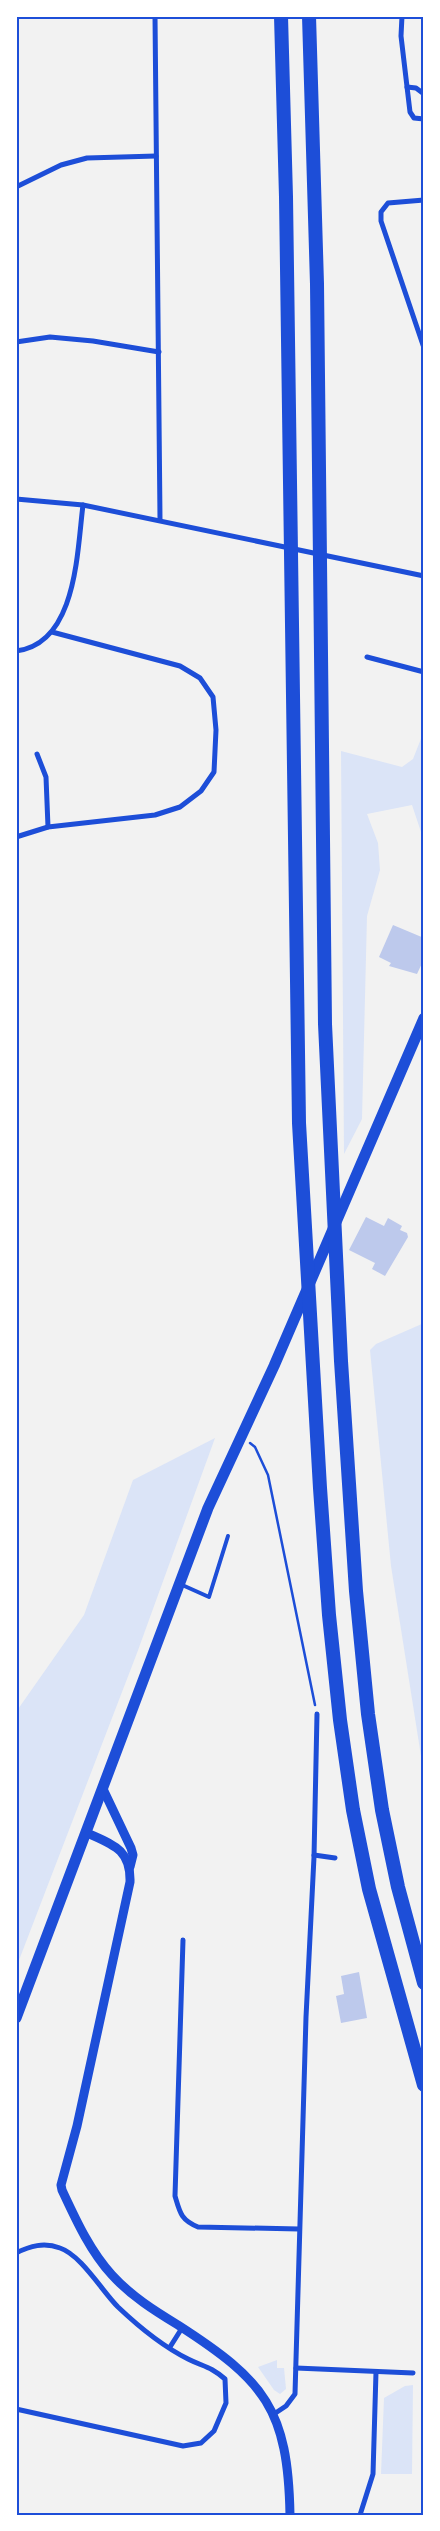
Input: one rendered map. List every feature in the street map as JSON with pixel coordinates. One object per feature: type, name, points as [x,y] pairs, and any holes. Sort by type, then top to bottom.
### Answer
[{"type":"highway","points":[[281,16],[286,197],[299,1105],[320,1497],[340,1720],[353,1810],[369,1889],[424,2085]]},
{"type":"highway","points":[[309,16],[316,284],[325,1024],[341,1361],[356,1591],[368,1714],[390,1848],[424,1983]]},
{"type":"main road","points":[[16,2018],[208,1508],[274,1366],[424,1018]]},
{"type":"street","points":[[155,16],[160,520]]},
{"type":"street","points":[[402,16],[401,36],[410,112],[414,118],[424,119]]},
{"type":"street","points":[[407,87],[416,88],[424,94]]},
{"type":"street","points":[[16,187],[61,165],[87,158],[156,156]]},
{"type":"street","points":[[424,200],[388,203],[381,212],[381,221],[424,348]]},
{"type":"street","points":[[16,342],[50,337],[93,341],[159,352]]},
{"type":"street","points":[[16,499],[84,505],[424,576]]},
{"type":"street","points":[[16,651],[45,639],[62,619],[74,576],[84,505]]},
{"type":"street","points":[[16,837],[48,827],[155,815],[180,807],[201,791],[214,772],[216,730],[213,698],[200,678],[180,666],[52,632]]},
{"type":"street","points":[[367,657],[424,672]]},
{"type":"street","points":[[37,754],[46,777],[48,827]]},
{"type":"street","points":[[274,2414],[286,2406],[295,2394],[299,2229],[314,1855],[317,1714]]},
{"type":"street","points":[[103,1789],[133,1855],[130,1867],[130,1882],[77,2126],[61,2185],[79,2227],[112,2275],[141,2301],[223,2354],[244,2373],[274,2414],[287,2458],[290,2515]]},
{"type":"street","points":[[87,1833],[117,1847],[130,1867]]},
{"type":"street","points":[[314,1855],[335,1858]]},
{"type":"street","points":[[183,1940],[175,2196],[180,2212],[186,2222],[198,2227],[299,2229]]},
{"type":"street","points":[[16,2253],[33,2245],[60,2248],[76,2258],[118,2307],[189,2360],[212,2367],[225,2379],[226,2403],[214,2431],[201,2443],[183,2446],[16,2410]]},
{"type":"street","points":[[170,2347],[182,2328]]},
{"type":"street","points":[[296,2368],[413,2373]]},
{"type":"street","points":[[360,2515],[373,2474],[376,2372]]},
{"type":"lane","points":[[179,1584],[209,1597],[228,1536]]},
{"type":"path","points":[[252,1445],[268,1475],[317,1714]]},
{"type":"shaded area","points":[[424,731],[424,841],[412,805],[367,814],[378,843],[380,870],[367,916],[362,1119],[344,1154],[341,751],[402,767],[413,759]]},
{"type":"shaded area","points":[[424,1323],[424,1775],[391,1566],[370,1350],[376,1344]]},
{"type":"shaded area","points":[[215,1438],[137,1653],[16,1968],[16,1712],[84,1615],[133,1480]]},
{"type":"shaded area","points":[[277,2360],[277,2368],[284,2368],[286,2389],[280,2394],[274,2390],[258,2367]]},
{"type":"shaded area","points":[[413,2385],[412,2474],[381,2474],[384,2398],[405,2386]]},
{"type":"building","points":[[393,925],[424,938],[424,959],[417,974],[389,966],[391,963],[379,957]]},
{"type":"building","points":[[366,1217],[384,1226],[388,1218],[402,1226],[400,1230],[407,1233],[408,1237],[385,1276],[372,1269],[375,1263],[349,1250]]},
{"type":"building","points":[[359,1972],[367,2018],[341,2023],[336,1996],[344,1994],[341,1976]]}]
